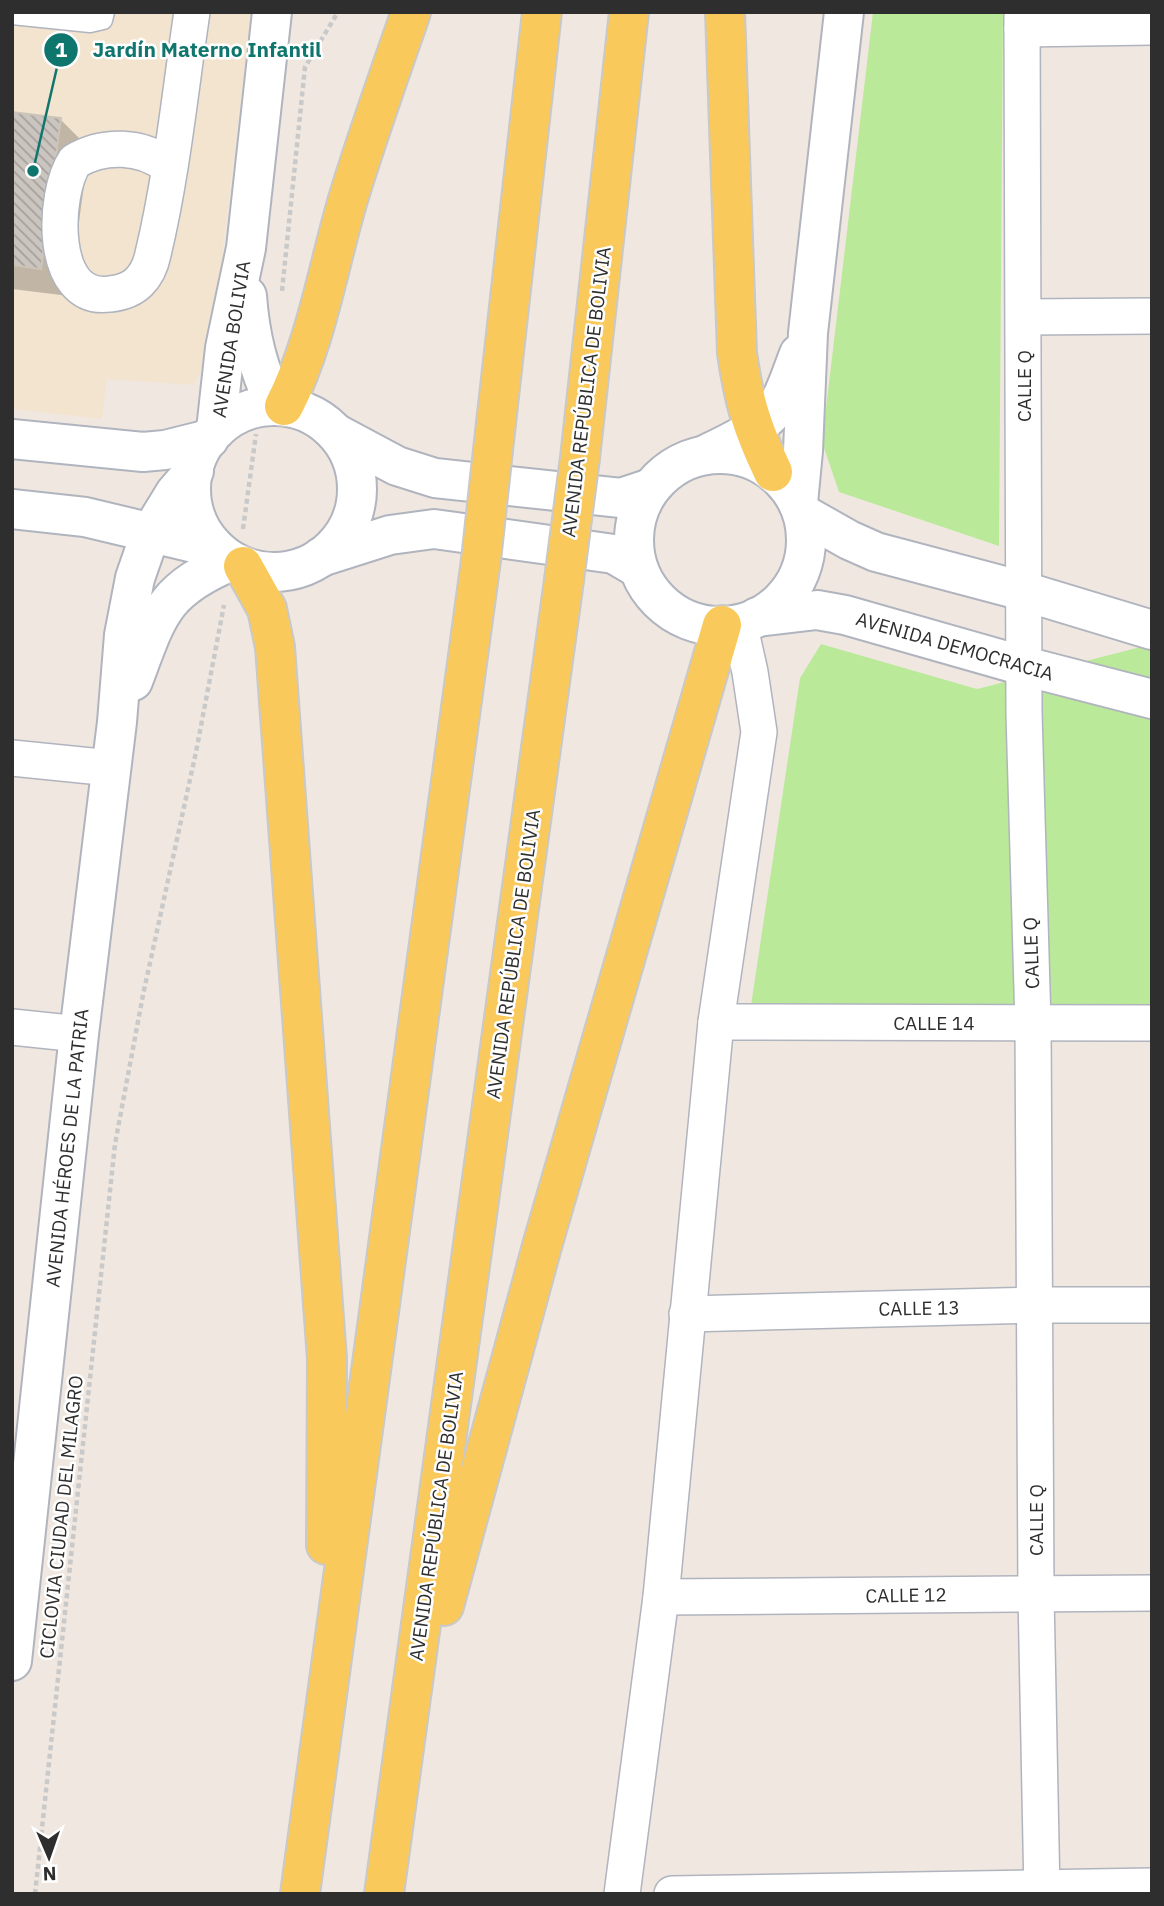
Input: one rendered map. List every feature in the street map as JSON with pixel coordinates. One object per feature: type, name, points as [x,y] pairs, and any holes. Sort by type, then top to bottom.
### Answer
[{"type":"main road","name":"AVENIDA BOLIVIA","points":[[206,447],[246,248],[272,12]]},
{"type":"main road","points":[[280,406],[297,380],[307,351],[349,196],[411,12]]},
{"type":"main road","points":[[300,1894],[481,560],[542,12]]},
{"type":"main road","name":"AVENIDA REPÚBLICA DE BOLIVIA","points":[[384,1894],[580,458],[629,12]]},
{"type":"main road","points":[[725,12],[737,354],[743,397],[753,429],[773,472]]},
{"type":"main road","points":[[808,333],[780,401],[768,418],[705,455],[684,462],[666,473],[651,488],[640,506],[634,547],[638,568],[651,592],[671,610],[695,622],[739,622],[778,604],[793,585],[803,562],[806,538],[800,508],[808,333],[844,12]]},
{"type":"main road","name":"AVENIDA BOLIVIA","points":[[246,248],[251,339],[257,363],[280,406]]},
{"type":"main road","points":[[325,1701],[327,1359],[275,647],[268,609],[230,558],[202,532],[194,513],[191,493],[206,447],[237,415],[260,407],[280,406],[304,411],[367,452],[397,466],[435,478],[621,498],[651,488]]},
{"type":"main road","points":[[320,557],[337,543],[357,504],[358,479],[351,456],[339,435]]},
{"type":"main road","points":[[12,439],[143,452],[206,447]]},
{"type":"main road","name":"AVENIDA HÉROES DE LA PATRIA","points":[[12,1661],[79,1034],[117,722],[124,635],[135,578],[151,532],[206,447]]},
{"type":"main road","points":[[705,455],[729,454],[753,460],[773,472],[788,486],[800,508],[849,540],[876,552],[1023,591],[1152,631]]},
{"type":"main road","points":[[12,509],[85,517],[151,532],[263,571],[283,571],[390,535],[434,529],[614,554],[638,568]]},
{"type":"main road","points":[[117,722],[157,617],[186,585],[230,558]]},
{"type":"main road","name":"AVENIDA DEMOCRACIA","points":[[739,622],[817,610],[845,615],[1152,699]]},
{"type":"main road","points":[[403,1757],[542,1247],[739,622]]},
{"type":"street","points":[[169,166],[192,12]]},
{"type":"street","points":[[1022,21],[1152,27]]},
{"type":"street","name":"CALLE Q","points":[[1022,21],[1023,591],[1033,1024],[1036,1594],[1042,1890]]},
{"type":"street","points":[[1024,317],[1152,316]]},
{"type":"street","points":[[1115,621],[1152,612]]},
{"type":"street","points":[[622,1894],[661,1597],[716,1022],[759,733],[739,622]]},
{"type":"street","points":[[12,758],[111,768]]},
{"type":"street","name":"CALLE 14","points":[[716,1022],[1152,1023]]},
{"type":"street","points":[[12,1027],[79,1034]]},
{"type":"street","name":"CALLE 13","points":[[687,1314],[1034,1305],[1152,1306]]},
{"type":"street","name":"CALLE 12","points":[[661,1597],[1152,1593]]},
{"type":"street","points":[[672,1894],[1042,1890],[1152,1886]]},
{"type":"lane","points":[[12,15],[90,23],[103,20],[105,12]]},
{"type":"path","name":"CICLOVIA CIUDAD DEL MILAGRO","points":[[35,1894],[115,1144]]},
{"type":"shaded area","points":[[12,12],[251,12],[211,349],[194,385],[107,379],[102,419],[12,409]]},
{"type":"green space","points":[[873,12],[1003,12],[999,546],[839,492],[822,442]]},
{"type":"green space","points":[[821,644],[977,689],[1152,644],[1152,1008],[750,1012],[800,678]]},
{"type":"building","points":[[12,112],[61,118],[41,269],[12,265]]},
{"type":"place","name":"Jardín Materno Infantil","points":[[33,171]]}]
